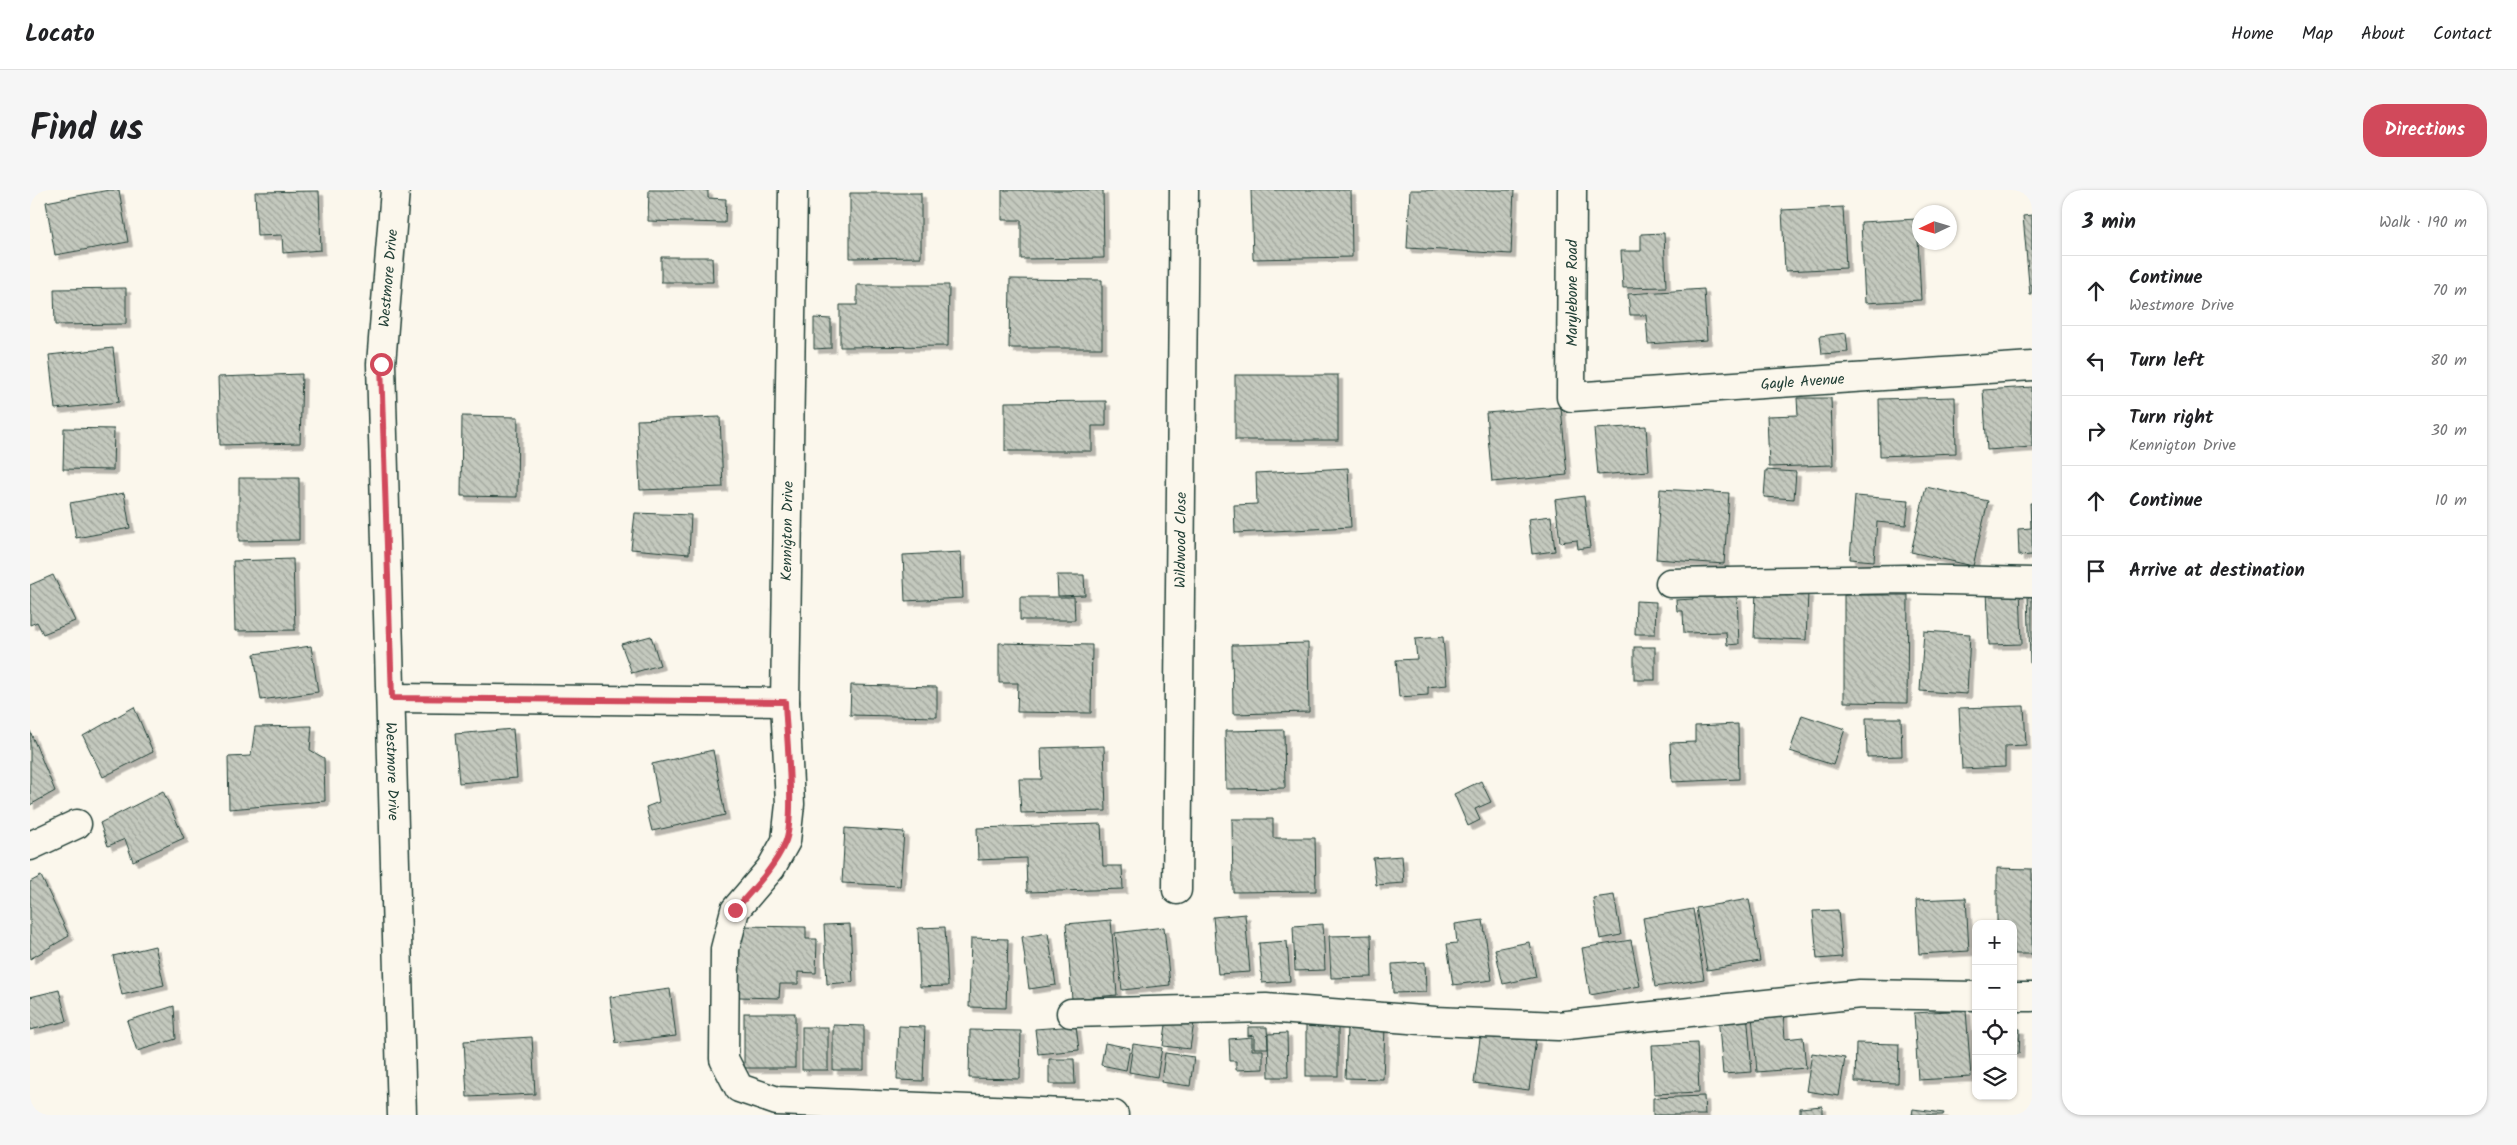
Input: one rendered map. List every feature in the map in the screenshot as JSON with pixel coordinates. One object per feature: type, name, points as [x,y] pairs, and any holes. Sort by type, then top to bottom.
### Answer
[{"type":"street","name":"Westmore Drive","points":[[395,190],[381,364],[392,698],[402,1115]]},
{"type":"street","name":"Kennigton Drive","points":[[793,190],[785,702],[790,804],[786,841],[771,868],[735,910],[725,948],[724,1059],[740,1088],[777,1101],[1114,1115]]},
{"type":"street","name":"Wildwood Close","points":[[1177,890],[1184,190]]},
{"type":"street","name":"Marylebone Road","points":[[1572,190],[1572,397]]},
{"type":"street","name":"Gayle Avenue","points":[[1572,397],[2032,366]]},
{"type":"street","points":[[1670,583],[1907,579],[2032,582]]},
{"type":"street","points":[[392,698],[785,702]]},
{"type":"street","points":[[30,846],[77,824]]},
{"type":"street","points":[[1071,1013],[1266,1008],[1435,1021],[1558,1026],[1860,994],[1972,996]]},
{"type":"street","points":[[2017,997],[2032,997]]},
{"type":"building","points":[[109,190],[119,190],[128,242],[55,255],[46,202]]},
{"type":"building","points":[[649,190],[708,190],[708,198],[726,199],[725,223],[648,221]]},
{"type":"building","points":[[1002,190],[1103,190],[1104,258],[1021,259],[1021,220],[1002,220]]},
{"type":"building","points":[[1251,190],[1351,190],[1352,257],[1253,259]]},
{"type":"building","points":[[1410,190],[1514,190],[1511,254],[1407,248]]},
{"type":"building","points":[[319,191],[321,250],[283,253],[282,235],[257,236],[255,192]]},
{"type":"building","points":[[850,193],[921,193],[921,257],[850,258]]},
{"type":"building","points":[[1843,207],[1846,268],[1785,271],[1782,210]]},
{"type":"building","points":[[2032,215],[2032,295],[2030,295],[2023,216]]},
{"type":"building","points":[[1912,219],[1912,250],[1919,250],[1921,300],[1865,303],[1861,222]]},
{"type":"building","points":[[1664,233],[1666,287],[1623,288],[1621,251],[1641,251],[1641,234]]},
{"type":"building","points":[[661,257],[712,257],[713,282],[661,282]]},
{"type":"building","points":[[1010,279],[1102,280],[1102,348],[1009,348]]},
{"type":"building","points":[[857,285],[949,285],[948,346],[840,347],[840,305],[857,305]]},
{"type":"building","points":[[126,288],[126,324],[55,325],[54,289]]},
{"type":"building","points":[[1704,289],[1707,340],[1648,344],[1646,315],[1630,315],[1628,294]]},
{"type":"building","points":[[814,318],[831,319],[831,348],[814,349]]},
{"type":"building","points":[[1846,333],[1848,352],[1822,354],[1820,336]]},
{"type":"building","points":[[113,348],[119,402],[55,409],[49,355]]},
{"type":"building","points":[[302,374],[300,443],[220,445],[218,377]]},
{"type":"building","points":[[1235,375],[1338,375],[1338,440],[1235,440]]},
{"type":"building","points":[[2032,387],[2032,447],[1987,450],[1983,390]]},
{"type":"building","points":[[1955,397],[1956,453],[1880,456],[1879,399]]},
{"type":"building","points":[[1797,398],[1831,398],[1833,465],[1769,467],[1767,416],[1798,415]]},
{"type":"building","points":[[1106,401],[1106,426],[1092,426],[1092,451],[1005,451],[1005,402]]},
{"type":"building","points":[[1561,407],[1567,475],[1492,482],[1486,413]]},
{"type":"building","points":[[462,416],[518,417],[517,497],[461,496]]},
{"type":"building","points":[[720,417],[723,487],[640,490],[637,420]]},
{"type":"building","points":[[1646,426],[1649,471],[1598,475],[1594,429]]},
{"type":"building","points":[[64,428],[114,429],[113,470],[63,469]]},
{"type":"building","points":[[1348,468],[1351,527],[1235,533],[1234,505],[1257,504],[1256,473]]},
{"type":"building","points":[[1766,470],[1796,472],[1794,499],[1764,497]]},
{"type":"building","points":[[239,478],[299,478],[299,540],[239,541]]},
{"type":"building","points":[[1926,487],[1988,501],[1973,566],[1911,552]]},
{"type":"building","points":[[1660,489],[1729,493],[1724,564],[1656,559]]},
{"type":"building","points":[[124,493],[130,528],[76,538],[70,503]]},
{"type":"building","points":[[1584,496],[1590,547],[1578,549],[1577,540],[1560,542],[1555,500]]},
{"type":"building","points":[[1855,496],[1909,500],[1906,525],[1877,522],[1874,561],[1850,559]]},
{"type":"building","points":[[2030,503],[2032,503],[2032,555],[2019,556],[2018,529],[2031,528]]},
{"type":"building","points":[[635,513],[691,515],[689,554],[631,549]]},
{"type":"building","points":[[1551,516],[1555,551],[1532,554],[1528,519]]},
{"type":"building","points":[[961,552],[963,598],[905,601],[903,555]]},
{"type":"building","points":[[293,559],[295,630],[235,631],[233,561]]},
{"type":"building","points":[[53,575],[75,621],[43,634],[37,622],[30,625],[30,585]]},
{"type":"building","points":[[1057,575],[1084,575],[1085,595],[1058,596]]},
{"type":"building","points":[[2020,588],[2022,644],[1989,645],[1987,589]]},
{"type":"building","points":[[1715,589],[1715,597],[1737,596],[1739,644],[1727,645],[1726,632],[1684,633],[1683,611],[1677,611],[1676,600],[1693,599],[1692,590]]},
{"type":"building","points":[[1756,590],[1808,593],[1806,640],[1754,638]]},
{"type":"building","points":[[1844,595],[1908,595],[1907,703],[1844,702]]},
{"type":"building","points":[[2028,595],[2032,595],[2032,663],[2030,663]]},
{"type":"building","points":[[1020,597],[1074,597],[1075,620],[1020,620]]},
{"type":"building","points":[[1636,601],[1656,602],[1655,634],[1635,634]]},
{"type":"building","points":[[1924,631],[1970,634],[1967,694],[1920,691]]},
{"type":"building","points":[[651,636],[660,665],[632,673],[621,644]]},
{"type":"building","points":[[1443,637],[1447,685],[1428,687],[1428,695],[1399,697],[1396,660],[1417,659],[1415,639]]},
{"type":"building","points":[[999,643],[1092,645],[1091,713],[1017,712],[1018,683],[999,683]]},
{"type":"building","points":[[1308,643],[1309,712],[1233,714],[1232,645]]},
{"type":"building","points":[[311,646],[318,692],[261,700],[254,654]]},
{"type":"building","points":[[1634,647],[1655,647],[1655,680],[1634,680]]},
{"type":"building","points":[[851,685],[937,687],[937,717],[850,715]]},
{"type":"building","points":[[2024,706],[2026,745],[2005,746],[2005,767],[1962,769],[1959,708]]},
{"type":"building","points":[[134,707],[153,752],[103,777],[83,736]]},
{"type":"building","points":[[1802,715],[1845,729],[1833,765],[1790,751]]},
{"type":"building","points":[[1866,718],[1901,718],[1902,756],[1867,757]]},
{"type":"building","points":[[1738,724],[1739,779],[1672,782],[1670,743],[1695,742],[1695,726]]},
{"type":"building","points":[[312,726],[310,750],[324,758],[325,801],[229,809],[228,757],[251,756],[255,727]]},
{"type":"building","points":[[513,729],[517,778],[459,783],[455,734]]},
{"type":"building","points":[[1284,730],[1285,788],[1226,789],[1225,731]]},
{"type":"building","points":[[30,731],[55,791],[30,805]]},
{"type":"building","points":[[1104,746],[1106,811],[1021,813],[1019,779],[1042,779],[1041,748]]},
{"type":"building","points":[[713,750],[725,815],[652,831],[646,807],[659,802],[652,764]]},
{"type":"building","points":[[1481,781],[1491,802],[1475,809],[1480,820],[1468,826],[1454,794]]},
{"type":"building","points":[[163,791],[184,838],[133,861],[125,839],[108,846],[100,823]]},
{"type":"building","points":[[1232,819],[1273,819],[1273,838],[1315,838],[1316,891],[1233,892]]},
{"type":"building","points":[[1101,824],[1103,866],[1122,866],[1123,889],[1027,892],[1026,858],[978,860],[977,828]]},
{"type":"building","points":[[845,828],[904,832],[900,886],[842,883]]},
{"type":"building","points":[[1402,856],[1404,883],[1376,885],[1373,858]]},
{"type":"building","points":[[1997,868],[2032,869],[2032,954],[2017,954],[2017,920],[1997,920]]},
{"type":"building","points":[[41,876],[69,936],[30,959],[30,882]]},
{"type":"building","points":[[1614,895],[1621,935],[1600,939],[1593,898]]},
{"type":"building","points":[[1966,898],[1969,951],[1919,954],[1916,900]]},
{"type":"building","points":[[1749,899],[1760,961],[1707,970],[1696,908]]},
{"type":"building","points":[[1693,909],[1704,979],[1655,987],[1643,918]]},
{"type":"building","points":[[1838,910],[1842,957],[1817,959],[1813,911]]},
{"type":"building","points":[[1245,914],[1250,972],[1218,974],[1213,917]]},
{"type":"building","points":[[1111,920],[1117,995],[1072,999],[1066,924]]},
{"type":"building","points":[[1483,920],[1492,980],[1453,985],[1447,944],[1457,943],[1455,924]]},
{"type":"building","points":[[850,924],[853,982],[827,984],[824,925]]},
{"type":"building","points":[[1323,924],[1325,970],[1295,971],[1293,926]]},
{"type":"building","points":[[740,926],[806,927],[806,939],[817,939],[816,973],[798,972],[798,984],[780,984],[779,998],[739,997]]},
{"type":"building","points":[[945,927],[948,986],[920,987],[918,928]]},
{"type":"building","points":[[1164,927],[1170,985],[1122,990],[1115,933]]},
{"type":"building","points":[[1048,933],[1056,985],[1029,989],[1022,937]]},
{"type":"building","points":[[1371,935],[1372,977],[1331,978],[1329,936]]},
{"type":"building","points":[[971,938],[1008,939],[1006,1008],[969,1007]]},
{"type":"building","points":[[1631,940],[1640,986],[1590,995],[1582,948]]},
{"type":"building","points":[[1287,941],[1290,981],[1262,983],[1259,943]]},
{"type":"building","points":[[1529,942],[1536,977],[1503,984],[1495,949]]},
{"type":"building","points":[[155,946],[164,985],[122,995],[113,956]]},
{"type":"building","points":[[1425,962],[1426,992],[1393,993],[1392,964]]},
{"type":"building","points":[[670,989],[676,1036],[616,1043],[610,997]]},
{"type":"building","points":[[59,990],[67,1021],[30,1030],[30,997]]},
{"type":"building","points":[[174,1006],[176,1039],[137,1051],[127,1021]]},
{"type":"building","points":[[1966,1010],[1971,1077],[1918,1080],[1914,1013]]},
{"type":"building","points":[[1747,1012],[1752,1072],[1723,1074],[1718,1015]]},
{"type":"building","points":[[1783,1012],[1785,1039],[1803,1037],[1806,1068],[1757,1072],[1752,1016]]},
{"type":"building","points":[[744,1013],[795,1013],[795,1068],[744,1068]]},
{"type":"building","points":[[1167,1018],[1194,1022],[1190,1049],[1163,1046]]},
{"type":"building","points":[[1306,1021],[1338,1021],[1338,1076],[1306,1076]]},
{"type":"building","points":[[833,1025],[864,1026],[864,1070],[833,1070]]},
{"type":"building","points":[[899,1026],[925,1027],[923,1081],[897,1080]]},
{"type":"building","points":[[1076,1026],[1079,1050],[1038,1054],[1035,1029]]},
{"type":"building","points":[[802,1027],[828,1027],[828,1070],[802,1070]]},
{"type":"building","points":[[1248,1027],[1267,1027],[1268,1048],[1254,1048],[1254,1035],[1248,1036]]},
{"type":"building","points":[[1347,1027],[1385,1028],[1383,1079],[1345,1078]]},
{"type":"building","points":[[2017,1029],[2020,1029],[2019,1054],[2017,1054]]},
{"type":"building","points":[[970,1030],[1021,1031],[1020,1079],[969,1078]]},
{"type":"building","points":[[1481,1031],[1536,1039],[1529,1090],[1474,1083]]},
{"type":"building","points":[[1287,1033],[1288,1077],[1269,1077],[1268,1034]]},
{"type":"building","points":[[532,1037],[535,1094],[467,1097],[464,1041]]},
{"type":"building","points":[[1252,1037],[1252,1050],[1263,1050],[1263,1069],[1236,1070],[1236,1061],[1230,1061],[1229,1039]]},
{"type":"building","points":[[1105,1043],[1130,1048],[1126,1070],[1101,1065]]},
{"type":"building","points":[[1697,1043],[1699,1092],[1654,1094],[1652,1045]]},
{"type":"building","points":[[1856,1043],[1899,1044],[1898,1083],[1855,1082]]},
{"type":"building","points":[[1133,1044],[1162,1048],[1157,1077],[1129,1072]]},
{"type":"building","points":[[1165,1053],[1194,1057],[1190,1086],[1161,1082]]},
{"type":"building","points":[[1812,1053],[1845,1058],[1839,1096],[1806,1091]]},
{"type":"building","points":[[1049,1059],[1074,1059],[1075,1084],[1049,1084]]},
{"type":"building","points":[[1704,1096],[1705,1115],[1653,1115],[1653,1098]]},
{"type":"building","points":[[1822,1106],[1822,1115],[1800,1115],[1800,1108]]},
{"type":"building","points":[[1913,1109],[1944,1113],[1943,1115],[1912,1115]]},
{"type":"route","points":[[381,364],[392,698],[785,702],[790,804],[786,841],[771,868],[735,910]]}]
